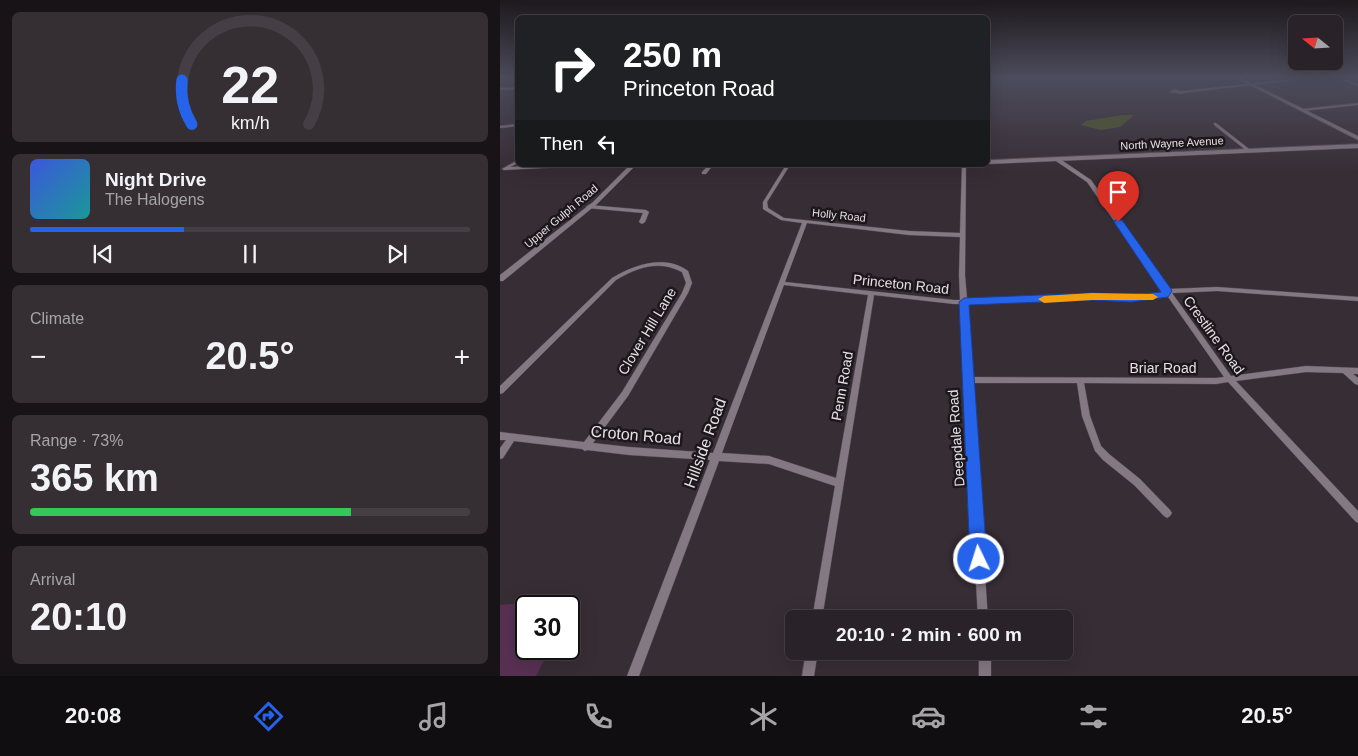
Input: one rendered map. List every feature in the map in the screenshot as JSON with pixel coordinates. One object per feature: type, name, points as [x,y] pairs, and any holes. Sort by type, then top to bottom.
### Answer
[{"type":"street","points":[[1299,109],[1358,138]]},
{"type":"street","points":[[1302,110],[1316,109]]},
{"type":"street","points":[[1215,124],[1248,150]]},
{"type":"street","points":[[500,127],[515,125]]},
{"type":"street","name":"North Wayne Avenue","points":[[990,162],[1358,146]]},
{"type":"street","name":"Crestline Road","points":[[1058,160],[1089,182],[1230,380],[1358,518]]},
{"type":"street","points":[[502,169],[515,162]]},
{"type":"street","points":[[502,169],[542,167]]},
{"type":"street","name":"Upper Gulph Road","points":[[500,279],[589,207],[631,167]]},
{"type":"street","points":[[704,173],[709,167]]},
{"type":"street","name":"Holly Road","points":[[787,167],[765,202],[766,209],[783,219],[909,233],[962,235]]},
{"type":"street","name":"Deepdale Road","points":[[964,167],[962,235],[967,380],[981,610]]},
{"type":"street","points":[[589,207],[646,212],[642,222]]},
{"type":"street","name":"Hillside Road","points":[[633,676],[805,221]]},
{"type":"street","name":"Clover Hill Lane","points":[[500,391],[614,279],[630,270],[652,264],[669,264],[685,271],[689,283],[685,294],[624,394],[585,447]]},
{"type":"street","name":"Princeton Road","points":[[781,282],[871,294],[964,302],[1092,296],[1131,298],[1159,296],[1167,291]]},
{"type":"street","points":[[1167,291],[1247,290],[1358,299]]},
{"type":"street","name":"Penn Road","points":[[838,483],[871,294]]},
{"type":"street","points":[[1343,369],[1358,382]]},
{"type":"street","name":"Briar Road","points":[[967,380],[1230,380],[1277,372],[1343,369],[1358,371]]},
{"type":"street","points":[[1080,381],[1086,416],[1098,448],[1115,466],[1137,482],[1167,513]]},
{"type":"street","name":"Croton Road","points":[[500,436],[585,447],[769,460],[838,483]]},
{"type":"street","points":[[500,455],[512,438]]},
{"type":"street","points":[[818,610],[838,483]]},
{"type":"street","points":[[808,676],[811,660]]},
{"type":"street","points":[[984,660],[985,676]]},
{"type":"shaded area","points":[[515,603],[515,660],[544,660],[536,676],[500,676],[500,605]]},
{"type":"building","points":[[1134,115],[1120,127],[1101,130],[1081,125],[1086,121]]},
{"type":"slow traffic","points":[[1044,299],[1092,296],[1153,297]]},
{"type":"route","points":[[979,559],[964,302],[1002,302],[1092,296],[1131,298],[1164,295],[1167,291],[1118,222]]}]
